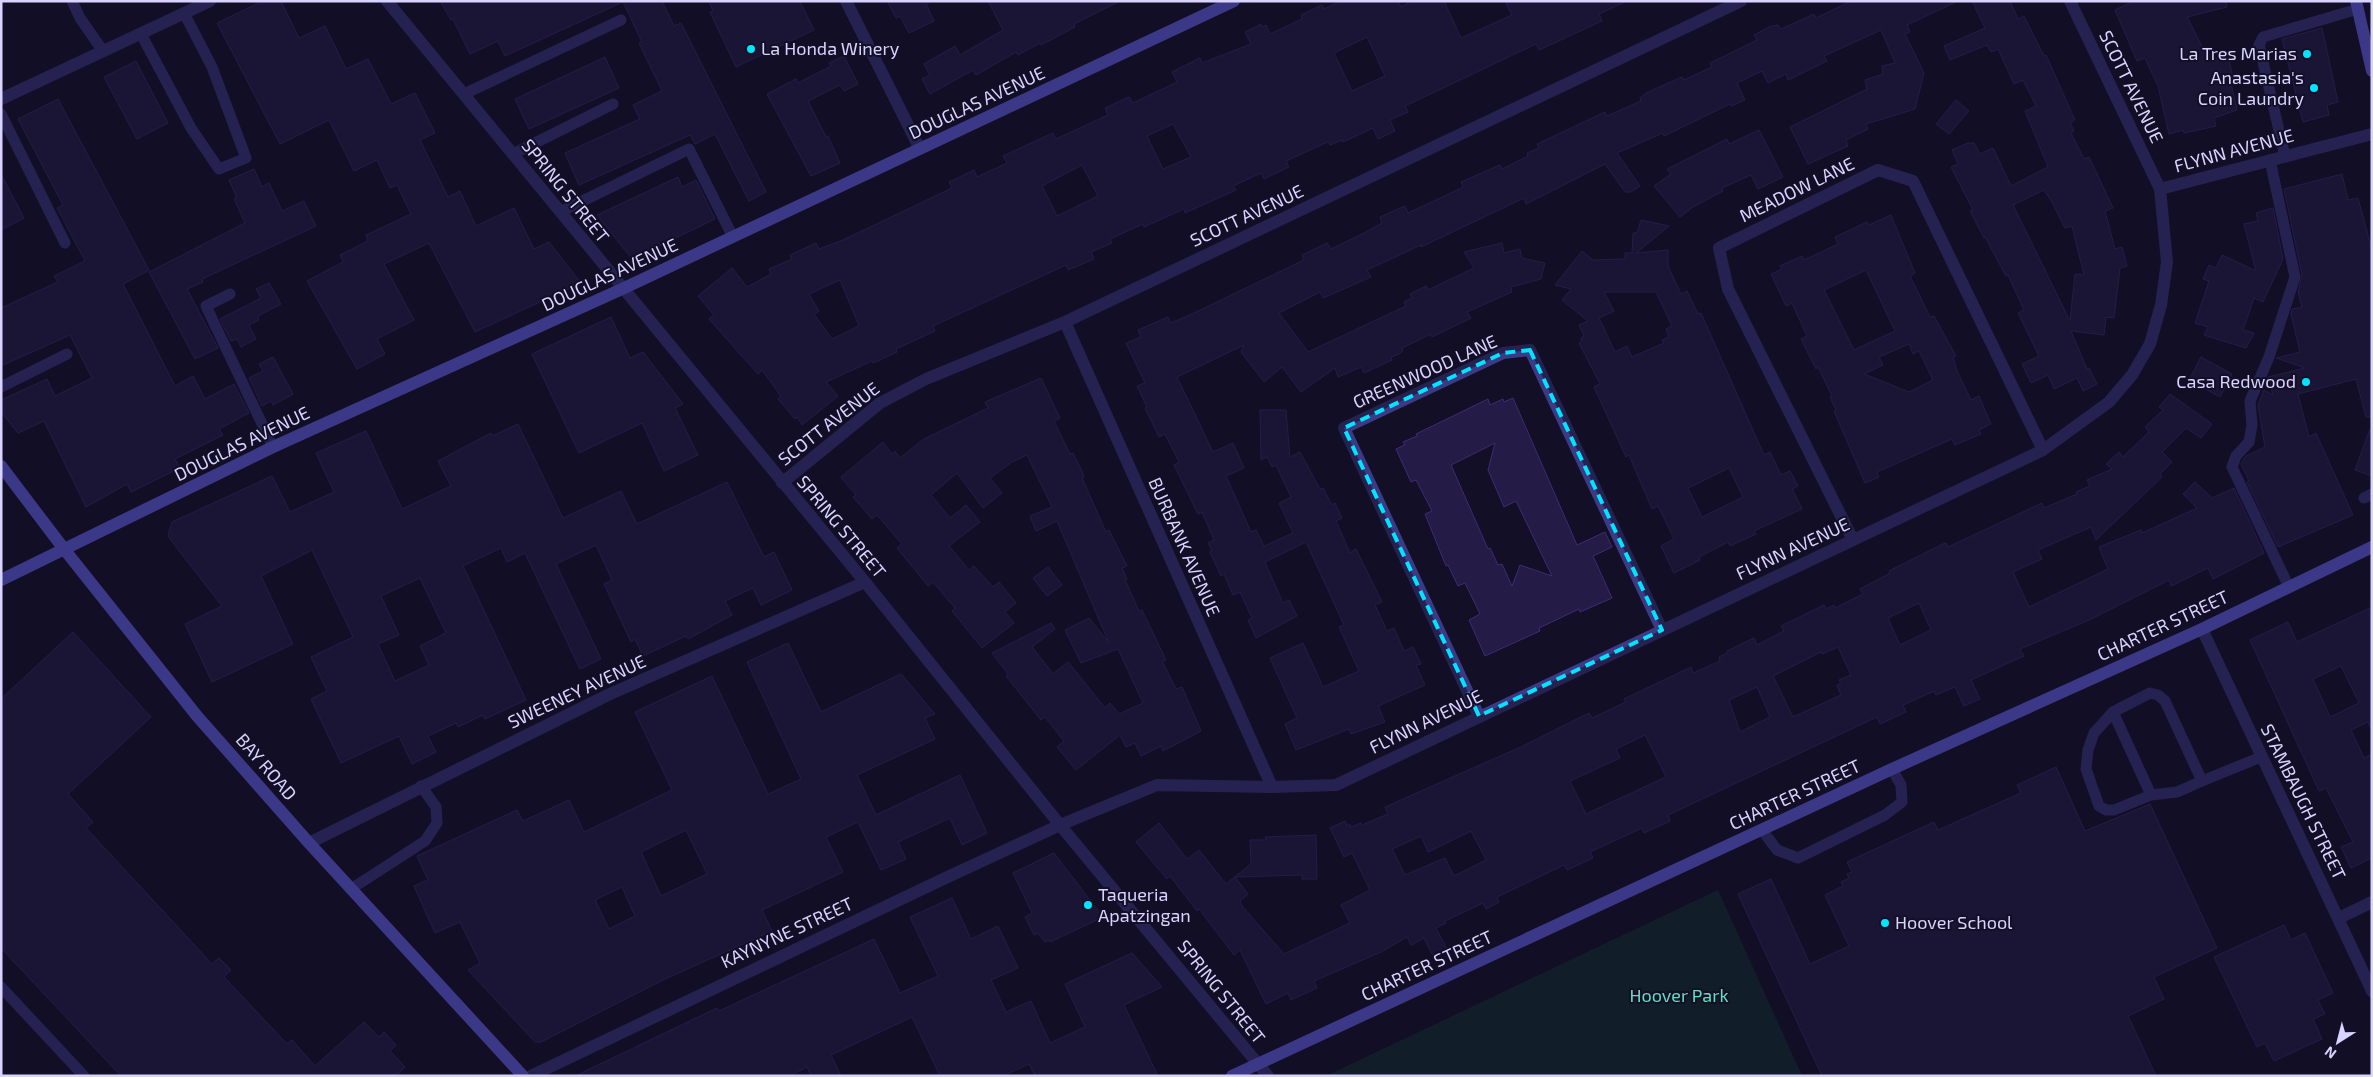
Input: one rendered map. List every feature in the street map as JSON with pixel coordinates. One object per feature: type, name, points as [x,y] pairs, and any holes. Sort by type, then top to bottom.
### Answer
[{"type":"street","points":[[1,99],[210,1]]},
{"type":"street","name":"SPRING STREET","points":[[387,1],[622,289],[865,582],[1060,825],[1268,1076]]},
{"type":"street","points":[[846,1],[920,149]]},
{"type":"street","name":"DOUGLAS AVENUE","points":[[1,580],[273,447],[622,289],[1234,1]]},
{"type":"street","name":"SCOTT AVENUE","points":[[782,483],[880,403],[926,379],[1065,322],[1741,1]]},
{"type":"street","name":"SCOTT AVENUE","points":[[2070,1],[2160,189]]},
{"type":"street","points":[[2357,5],[2372,71]]},
{"type":"street","name":"FLYNN AVENUE","points":[[1060,825],[1157,785],[1272,787],[1336,785],[2043,450],[2109,402],[2132,375],[2150,344],[2161,305],[2167,262],[2160,189],[2372,134]]},
{"type":"street","name":"MEADOW LANE","points":[[1853,540],[1728,289],[1719,248],[1878,170],[1913,181],[2043,450]]},
{"type":"street","name":"BURBANK AVENUE","points":[[1065,322],[1272,787]]},
{"type":"street","name":"GREENWOOD LANE","points":[[1479,716],[1344,428],[1503,353],[1530,350],[1662,630]]},
{"type":"street","name":"BAY ROAD","points":[[1,466],[64,549],[198,716],[309,843],[523,1076]]},
{"type":"street","name":"CHARTER STREET","points":[[1232,1076],[1892,769],[2202,629],[2372,547]]},
{"type":"street","name":"SWEENEY AVENUE","points":[[309,843],[610,694],[865,582]]},
{"type":"street","name":"STAMBAUGH STREET","points":[[2202,629],[2372,991]]},
{"type":"street","name":"KAYNYNE STREET","points":[[531,1076],[674,1006],[1060,825]]},
{"type":"street","points":[[2339,918],[2372,902]]},
{"type":"lane","points":[[72,1],[80,18],[103,51]]},
{"type":"lane","points":[[2285,156],[2259,44],[2263,37],[2357,5]]},
{"type":"lane","points":[[141,34],[190,128],[219,169],[246,158],[212,67],[184,13]]},
{"type":"lane","points":[[464,94],[621,20]]},
{"type":"lane","points":[[513,154],[613,104]]},
{"type":"lane","points":[[1,114],[65,243]]},
{"type":"lane","points":[[560,212],[689,149],[733,237]]},
{"type":"lane","points":[[2270,160],[2295,277],[2269,357],[2250,401],[2252,425],[2249,442],[2236,456],[2232,467],[2288,586]]},
{"type":"lane","points":[[230,294],[206,306],[273,447]]},
{"type":"lane","points":[[1,387],[67,354]]},
{"type":"lane","points":[[2202,781],[2165,701],[2158,695],[2150,693],[2113,712],[2094,733],[2088,750],[2086,769],[2099,806],[2106,810],[2114,810],[2151,795],[2177,792],[2261,757]]},
{"type":"lane","points":[[2113,712],[2151,795]]},
{"type":"lane","points":[[1762,830],[1777,850],[1798,858],[1885,815],[1902,802],[1901,785],[1892,769]]},
{"type":"lane","points":[[351,889],[425,841],[437,823],[436,807],[421,786]]},
{"type":"lane","points":[[1,987],[84,1076]]},
{"type":"highlighted area","points":[[1530,350],[1662,630],[1479,716],[1344,428],[1503,353]]},
{"type":"green space","name":"Hoover Park","points":[[1718,890],[1802,1076],[1326,1076]]},
{"type":"building","points":[[263,1],[281,1],[299,38],[325,26],[346,69],[368,59],[391,104],[415,93],[435,133],[420,140],[448,197],[460,191],[476,226],[514,208],[534,249],[549,242],[581,283],[475,332],[429,243],[384,264],[414,320],[377,339],[385,354],[357,369],[307,281],[343,262],[340,255],[368,241],[366,235],[411,214],[397,185],[390,188],[377,160],[354,171],[329,120],[280,144],[217,23]]},
{"type":"building","points":[[440,1],[662,1],[674,26],[681,23],[766,192],[749,201],[715,134],[695,144],[690,135],[579,185],[565,153],[640,119],[633,105],[662,91],[639,43],[642,42],[623,2],[505,56],[498,41],[470,54],[453,19],[451,20]]},
{"type":"building","name":"La Honda Winery","points":[[709,1],[800,1],[814,30],[736,67],[710,12],[713,11]]},
{"type":"building","points":[[887,1],[931,1],[926,4],[934,21],[909,33],[900,16],[896,18]]},
{"type":"building","points":[[988,1],[1120,1],[1074,24],[1075,27],[1041,45],[1040,43],[1018,55],[1016,52],[976,75],[973,70],[930,94],[922,79],[930,75],[924,64],[955,46],[960,55],[1003,30]]},
{"type":"building","points":[[1341,1],[1398,1],[1401,7],[1412,1],[1444,1],[1461,38],[1512,15],[1505,1],[1627,1],[1599,14],[1602,21],[1539,50],[1536,44],[1405,106],[1408,112],[1390,120],[1395,131],[1378,139],[1373,128],[1343,142],[1342,140],[1330,145],[1328,142],[1286,161],[1289,167],[1264,179],[1261,173],[1233,186],[1236,190],[1185,213],[1184,209],[1144,227],[1143,224],[1110,239],[1112,243],[1091,252],[1094,259],[1068,270],[1066,265],[933,326],[935,331],[896,349],[897,352],[826,382],[838,396],[802,425],[797,417],[795,419],[778,399],[781,396],[762,370],[758,374],[709,319],[714,315],[698,296],[732,268],[747,287],[771,274],[769,269],[792,259],[790,255],[816,243],[819,249],[843,240],[952,188],[949,182],[974,170],[977,177],[1007,163],[1003,156],[1053,133],[1056,139],[1108,115],[1105,108],[1129,97],[1133,103],[1177,82],[1172,72],[1200,58],[1202,63],[1251,44],[1245,32],[1261,24],[1262,27],[1266,25],[1270,34],[1302,19],[1301,15],[1322,5],[1324,9]],"holes":[[[1367,37],[1385,76],[1352,91],[1334,53]],[[1173,124],[1191,157],[1163,169],[1147,136]],[[1082,165],[1098,196],[1057,216],[1042,186]],[[840,280],[859,326],[832,339],[814,314],[819,311],[809,294]]]},
{"type":"building","points":[[1851,1],[1958,1],[1907,25],[1910,32],[1905,34],[1924,73],[1915,109],[1866,124],[1868,129],[1846,140],[1848,146],[1808,164],[1790,127],[1867,89],[1865,80],[1883,74],[1882,66],[1895,63],[1881,30],[1824,56],[1827,61],[1788,80],[1786,74],[1768,83],[1762,71],[1737,83],[1745,100],[1731,106],[1730,104],[1664,136],[1663,133],[1617,153],[1640,186],[1631,192],[1625,192],[1605,164],[1526,204],[1524,198],[1421,247],[1421,245],[1367,270],[1371,277],[1323,298],[1320,292],[1279,313],[1308,352],[1406,306],[1404,302],[1412,298],[1410,294],[1426,286],[1428,290],[1474,268],[1464,252],[1502,243],[1504,253],[1520,249],[1522,258],[1545,263],[1541,279],[1511,287],[1512,292],[1467,312],[1471,318],[1432,337],[1431,334],[1402,348],[1403,350],[1399,354],[1391,357],[1392,360],[1364,373],[1361,367],[1338,377],[1335,368],[1301,392],[1282,367],[1264,382],[1241,352],[1244,345],[1177,377],[1213,452],[1233,443],[1244,468],[1226,476],[1251,532],[1256,530],[1264,546],[1293,533],[1279,503],[1291,497],[1276,465],[1272,467],[1267,457],[1261,460],[1260,410],[1286,410],[1290,457],[1300,452],[1320,489],[1323,488],[1332,505],[1335,503],[1342,518],[1336,521],[1350,553],[1356,549],[1382,602],[1375,605],[1387,631],[1394,628],[1404,651],[1413,647],[1421,664],[1416,665],[1425,685],[1378,706],[1385,722],[1351,734],[1349,729],[1296,750],[1285,724],[1297,718],[1270,658],[1303,643],[1323,687],[1359,671],[1339,627],[1344,625],[1306,542],[1265,562],[1283,603],[1289,600],[1297,616],[1256,638],[1248,620],[1252,618],[1240,592],[1233,595],[1224,574],[1221,576],[1210,552],[1212,551],[1208,543],[1214,540],[1202,512],[1198,514],[1174,465],[1179,462],[1165,434],[1159,437],[1145,408],[1147,407],[1137,386],[1145,383],[1126,343],[1141,337],[1138,330],[1168,317],[1171,323],[1194,313],[1304,260],[1302,255],[1327,243],[1331,249],[1362,234],[1382,223],[1380,217],[1405,206],[1408,213],[1463,187],[1461,182],[1500,165],[1502,169],[1528,156],[1527,153],[1539,148],[1537,144],[1605,112],[1607,116],[1641,101],[1640,98],[1646,93],[1682,77],[1684,80],[1712,67],[1710,63],[1757,40],[1754,35],[1771,26],[1778,25],[1781,29],[1814,14],[1816,18]]},
{"type":"building","points":[[1972,1],[2010,1],[2018,19],[2024,16],[2044,56],[2046,55],[2075,120],[2070,123],[2074,131],[2071,133],[2084,159],[2089,157],[2113,208],[2105,211],[2115,249],[2122,247],[2127,266],[2120,268],[2114,318],[2106,317],[2104,335],[2071,331],[2087,369],[2089,368],[2097,384],[2083,391],[2077,378],[2054,389],[2048,375],[2031,383],[2022,364],[2039,356],[2018,313],[2024,310],[2008,275],[2006,276],[1970,211],[1973,210],[1951,167],[1958,164],[1952,150],[1968,143],[1974,143],[1980,154],[1993,148],[2011,186],[2048,167],[2025,111],[2036,106],[2023,80],[2014,84],[1998,49],[1991,52],[1987,45],[1950,60],[1944,46],[1985,28]],"holes":[[[2044,190],[2065,228],[2072,226],[2084,275],[2075,274],[2070,321],[2013,205]]]},
{"type":"building","points":[[2134,1],[2226,1],[2227,7],[2187,17],[2209,60],[2228,56],[2233,78],[2230,79],[2237,110],[2214,118],[2216,126],[2184,133],[2183,130],[2169,134],[2158,86],[2145,58],[2137,61],[2115,10]]},
{"type":"building","points":[[2322,28],[2338,102],[2327,105],[2329,115],[2303,122],[2282,39]]},
{"type":"building","points":[[844,56],[858,84],[844,91],[840,85],[808,101],[826,137],[828,136],[840,163],[811,176],[767,94],[796,79],[798,83],[831,66],[829,63]]},
{"type":"building","points":[[605,57],[619,88],[529,129],[515,99]]},
{"type":"building","points":[[136,61],[168,123],[137,139],[104,77]]},
{"type":"building","points":[[58,99],[149,270],[123,284],[175,386],[193,376],[205,399],[234,384],[249,413],[219,429],[223,435],[175,459],[180,468],[131,492],[127,484],[86,507],[44,421],[18,433],[1,412],[1,400],[47,379],[55,396],[92,378],[70,335],[1,366],[1,308],[58,282],[54,276],[85,261],[57,208],[63,205],[18,119]]},
{"type":"building","points":[[1956,100],[1969,111],[1949,134],[1936,124]]},
{"type":"building","points":[[1759,130],[1783,177],[1758,189],[1751,175],[1722,188],[1723,191],[1693,207],[1680,217],[1654,186],[1671,174],[1667,169],[1727,139],[1729,144]]},
{"type":"building","points":[[254,169],[262,187],[269,183],[282,211],[304,201],[316,226],[202,279],[203,282],[187,289],[218,348],[195,359],[149,272],[245,223],[234,199],[237,198],[229,180]]},
{"type":"building","points":[[1,174],[24,218],[1,230]]},
{"type":"building","points":[[2342,174],[2348,200],[2358,198],[2372,250],[2372,417],[2366,417],[2356,379],[2298,394],[2309,437],[2316,433],[2353,515],[2278,547],[2247,482],[2249,481],[2241,464],[2246,456],[2265,447],[2258,405],[2264,390],[2273,395],[2268,377],[2305,368],[2276,358],[2300,352],[2291,314],[2292,309],[2302,307],[2298,292],[2302,275],[2284,189]]},
{"type":"building","points":[[678,177],[682,187],[696,180],[715,219],[632,259],[597,215]]},
{"type":"building","points":[[2273,208],[2283,259],[2263,302],[2254,298],[2243,330],[2254,333],[2246,348],[2204,335],[2208,327],[2195,323],[2209,281],[2203,279],[2209,265],[2216,268],[2222,255],[2256,271],[2244,224],[2258,221],[2256,213]]},
{"type":"building","points":[[1891,215],[1915,273],[1910,276],[1930,317],[1934,316],[1956,356],[1953,357],[1957,371],[1971,400],[1979,396],[1991,424],[1979,430],[1981,434],[1955,445],[1952,439],[1877,472],[1879,477],[1865,483],[1834,411],[1836,410],[1830,397],[1832,396],[1818,367],[1816,369],[1801,339],[1807,336],[1792,303],[1786,306],[1771,274],[1782,269],[1780,266],[1802,256],[1804,260],[1838,244],[1835,237],[1867,222],[1869,225]],"holes":[[[1866,270],[1895,331],[1854,350],[1824,290]],[[1909,344],[1913,354],[1919,351],[1933,380],[1909,392],[1864,374],[1883,365],[1879,357]]]},
{"type":"building","points":[[1641,220],[1669,226],[1636,253],[1668,250],[1668,266],[1681,294],[1687,291],[1698,314],[1701,313],[1764,455],[1770,452],[1781,475],[1790,471],[1798,486],[1792,489],[1802,509],[1754,531],[1756,534],[1730,546],[1728,542],[1699,557],[1700,560],[1674,573],[1661,546],[1674,539],[1658,506],[1652,509],[1629,455],[1626,457],[1594,387],[1600,384],[1579,343],[1584,336],[1579,325],[1588,321],[1562,300],[1571,289],[1555,285],[1582,251],[1593,260],[1625,259],[1625,253],[1632,253],[1633,233],[1637,233]],"holes":[[[1604,292],[1656,292],[1672,326],[1666,329],[1669,337],[1662,340],[1664,343],[1632,357],[1627,346],[1615,352],[1599,318],[1614,311]],[[1729,468],[1743,497],[1702,517],[1688,488]]]},
{"type":"building","points":[[269,283],[281,304],[258,316],[259,320],[249,325],[256,339],[241,347],[237,339],[231,341],[220,319],[261,298],[256,289]]},
{"type":"building","points":[[611,317],[630,358],[643,352],[683,404],[675,408],[698,455],[664,471],[642,423],[579,453],[532,354]]},
{"type":"building","points":[[273,357],[293,394],[273,405],[271,401],[262,406],[249,378],[263,371],[259,364]]},
{"type":"building","points":[[2201,357],[2232,374],[2220,397],[2189,380]]},
{"type":"building","points":[[1041,378],[1060,418],[1054,421],[1070,454],[1073,453],[1081,469],[1084,477],[1082,478],[1106,532],[1109,530],[1127,566],[1122,568],[1127,579],[1125,580],[1139,611],[1142,610],[1166,660],[1162,661],[1176,689],[1182,687],[1201,731],[1163,751],[1161,746],[1141,756],[1135,743],[1126,747],[1120,735],[1076,770],[1057,747],[1064,741],[1045,717],[1041,720],[1006,676],[1008,674],[992,653],[1051,623],[1055,629],[1032,647],[1053,674],[1068,662],[1105,708],[1110,703],[1119,714],[1143,703],[1118,649],[1081,663],[1065,630],[1089,618],[1109,643],[1057,521],[1036,531],[1030,516],[1052,507],[1027,455],[1012,462],[990,478],[1002,493],[983,508],[957,473],[931,495],[950,518],[966,505],[980,522],[949,546],[969,570],[974,566],[993,587],[999,582],[1016,603],[1005,612],[1014,623],[982,648],[952,611],[955,608],[933,582],[928,586],[897,548],[902,544],[877,515],[872,519],[853,497],[856,495],[841,477],[883,442],[892,454],[895,451],[900,458],[924,439],[988,408],[985,402]]},
{"type":"building","points":[[2170,394],[2212,424],[2201,438],[2186,428],[2162,452],[2172,462],[2160,474],[2162,477],[2096,540],[2091,527],[2038,550],[2042,559],[2013,572],[2029,607],[2108,569],[2099,547],[2141,530],[2142,533],[2197,508],[2183,494],[2195,482],[2212,498],[2234,488],[2264,553],[2213,579],[2208,568],[2171,586],[2169,580],[2089,620],[2020,649],[2024,656],[1971,680],[1980,699],[1964,706],[1955,687],[1936,695],[1934,691],[1903,705],[1906,712],[1880,724],[1877,717],[1668,815],[1670,821],[1644,833],[1642,828],[1590,852],[1593,858],[1567,870],[1564,865],[1497,897],[1499,902],[1486,909],[1483,903],[1445,921],[1446,923],[1436,928],[1447,949],[1433,956],[1424,938],[1411,945],[1407,937],[1381,952],[1314,981],[1317,988],[1291,1000],[1288,993],[1266,1004],[1240,950],[1234,955],[1199,909],[1197,911],[1170,876],[1167,879],[1136,842],[1159,823],[1187,859],[1199,850],[1226,884],[1251,864],[1250,840],[1266,840],[1265,837],[1316,835],[1317,879],[1302,879],[1302,875],[1235,877],[1248,894],[1240,901],[1242,906],[1284,954],[1350,923],[1341,905],[1370,890],[1352,853],[1344,857],[1330,828],[1345,821],[1347,826],[1350,824],[1351,827],[1361,823],[1362,825],[1388,814],[1385,807],[1523,746],[1589,713],[1592,718],[1626,702],[1624,699],[1691,667],[1693,673],[1720,661],[1719,657],[1728,653],[1727,651],[1754,638],[1757,645],[1784,631],[1781,626],[1824,605],[1826,609],[1834,605],[1835,608],[1863,594],[1860,589],[1890,573],[1889,571],[1943,544],[1946,543],[1948,547],[2042,503],[2044,508],[2077,494],[2076,492],[2090,486],[2087,480],[2112,469],[2106,464],[2119,452],[2123,457],[2149,432],[2145,427],[2163,410],[2159,407]],"holes":[[[1919,603],[1931,630],[1900,645],[1888,618]],[[1838,647],[1851,675],[1839,680],[1841,683],[1837,685],[1841,695],[1793,717],[1773,676],[1821,652],[1822,654]],[[1757,687],[1770,717],[1740,732],[1729,700]],[[1645,735],[1666,777],[1586,814],[1570,781],[1620,758],[1616,749]],[[1471,831],[1486,860],[1454,876],[1445,858],[1405,875],[1392,849],[1421,836],[1428,852]]]},
{"type":"building","points":[[1513,398],[1577,545],[1605,532],[1612,547],[1593,556],[1612,598],[1580,612],[1579,609],[1539,628],[1540,631],[1485,656],[1469,620],[1480,614],[1465,583],[1458,586],[1448,565],[1446,566],[1425,514],[1432,511],[1416,480],[1411,482],[1396,449],[1405,445],[1403,442],[1417,436],[1416,434],[1488,399],[1490,405],[1503,399],[1504,402]],"holes":[[[1495,443],[1488,470],[1504,507],[1516,501],[1552,576],[1520,565],[1512,586],[1502,564],[1498,565],[1490,548],[1488,549],[1451,465]]]},
{"type":"building","points":[[518,424],[563,518],[621,491],[637,524],[727,482],[764,557],[774,552],[792,590],[761,605],[753,588],[725,601],[732,615],[688,639],[686,636],[643,656],[635,639],[631,642],[604,584],[612,580],[596,545],[556,564],[601,659],[580,669],[525,553],[507,562],[501,548],[463,566],[526,700],[485,719],[483,715],[458,727],[456,723],[428,736],[436,752],[412,764],[399,736],[341,763],[311,699],[327,691],[311,657],[353,637],[312,550],[261,576],[293,644],[212,682],[185,624],[222,606],[170,539],[168,535],[172,522],[272,476],[290,512],[334,492],[316,453],[366,431],[402,509],[451,486],[438,461],[491,433],[492,436]],"holes":[[[420,578],[446,633],[420,646],[429,665],[395,681],[378,644],[399,635],[381,596]]]},
{"type":"building","points":[[2370,429],[2372,430],[2372,476],[2355,470]]},
{"type":"building","points":[[1048,567],[1062,585],[1047,596],[1033,578]]},
{"type":"building","points":[[2372,607],[2372,730],[2368,722],[2351,730],[2364,758],[2372,754],[2372,858],[2351,868],[2341,847],[2353,842],[2326,788],[2319,791],[2250,640],[2288,622],[2297,642]],"holes":[[[2341,666],[2359,703],[2330,717],[2313,679]]]},
{"type":"building","points":[[73,632],[151,717],[68,794],[93,822],[86,828],[212,964],[219,958],[231,970],[224,977],[287,1044],[292,1040],[315,1066],[364,1022],[379,1037],[384,1032],[396,1045],[390,1051],[405,1067],[396,1076],[121,1076],[1,948],[1,699]]},
{"type":"building","points":[[788,643],[821,712],[901,674],[935,714],[925,718],[935,739],[857,775],[876,815],[960,775],[987,833],[962,845],[950,818],[898,842],[906,859],[881,870],[858,822],[826,837],[843,872],[762,910],[772,931],[665,979],[541,1042],[535,1042],[468,970],[480,963],[460,922],[435,933],[414,886],[428,880],[417,856],[517,810],[523,821],[569,800],[584,832],[672,790],[635,712],[712,676],[768,794],[801,779],[747,662]],"holes":[[[686,830],[707,874],[661,896],[641,852]],[[622,887],[635,916],[609,929],[595,900]]]},
{"type":"building","name":"Hoover School","points":[[2056,767],[2085,831],[2150,804],[2217,948],[2154,977],[2164,999],[2128,1016],[2156,1076],[1822,1076],[1738,894],[1771,879],[1810,964],[1849,946],[1825,895],[1843,886],[1841,882],[1849,878],[1847,874],[1852,872],[1847,862],[1934,822],[1938,830],[2021,793],[2017,785]]},
{"type":"building","points":[[1054,853],[1103,917],[1050,942],[1049,940],[1045,942],[1038,933],[1034,935],[1025,917],[1032,913],[1013,873]]},
{"type":"building","points":[[952,898],[971,939],[998,926],[1018,968],[991,980],[1006,1012],[1031,1001],[1050,1043],[1085,1027],[1065,984],[1132,953],[1162,987],[1124,1005],[1158,1076],[1035,1076],[1029,1064],[1003,1076],[940,1076],[912,1017],[831,1055],[841,1076],[811,1076],[807,1067],[789,1076],[575,1076],[717,1008],[719,1011],[874,939],[900,993],[938,976],[910,917]]},
{"type":"building","points":[[2284,925],[2291,940],[2305,933],[2333,993],[2318,1000],[2325,1014],[2313,1019],[2322,1039],[2274,1061],[2265,1043],[2257,1047],[2214,957]]},
{"type":"place","name":"La Honda Winery","points":[[751,49]]},
{"type":"place","name":"La Tres Marias","points":[[2307,54]]},
{"type":"place","name":"Anastasia's Coin Laundry","points":[[2314,88]]},
{"type":"place","name":"Casa Redwood","points":[[2306,382]]},
{"type":"place","name":"Taqueria Apatzingan","points":[[1088,905]]},
{"type":"place","name":"Hoover School","points":[[1885,923]]}]
